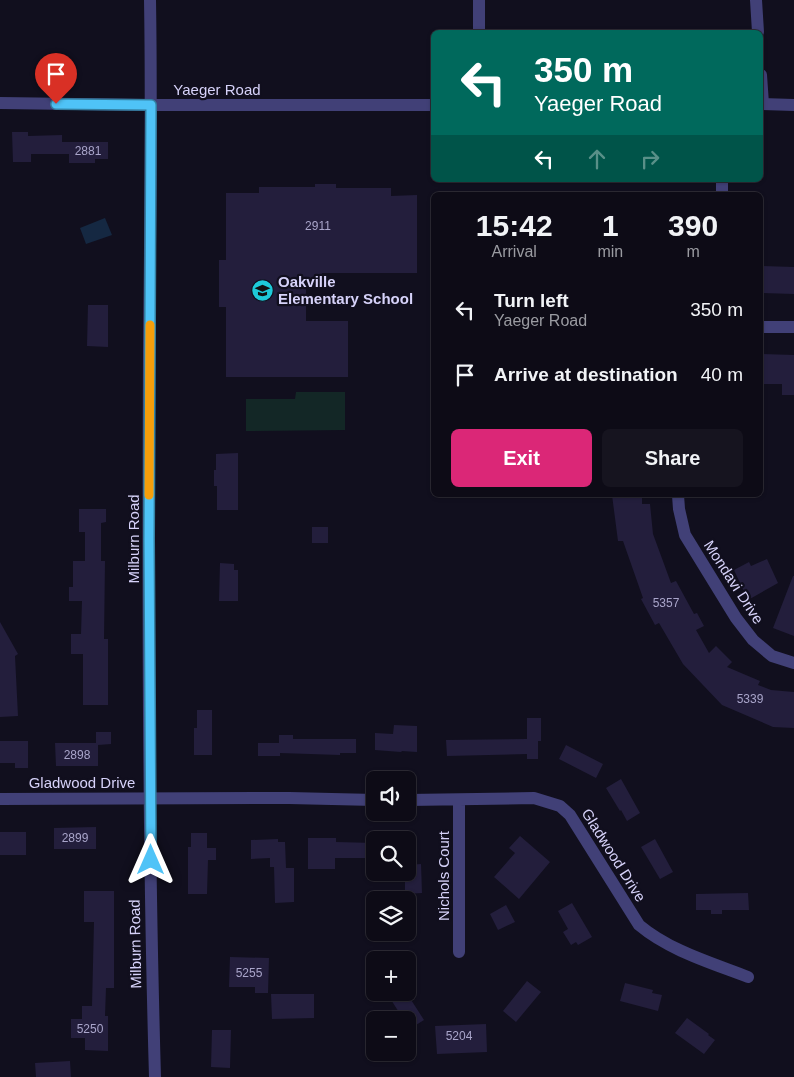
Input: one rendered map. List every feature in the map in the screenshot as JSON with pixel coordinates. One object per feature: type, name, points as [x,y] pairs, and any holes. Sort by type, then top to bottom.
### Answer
[{"type":"street","name":"Milburn Road","points":[[150,0],[150,798],[155,1077]]},
{"type":"street","points":[[479,0],[479,30]]},
{"type":"street","points":[[756,0],[758,30]]},
{"type":"street","name":"Yaeger Road","points":[[0,103],[431,105]]},
{"type":"street","points":[[763,104],[794,104]]},
{"type":"street","points":[[763,327],[794,327]]},
{"type":"street","name":"Mondavi Drive","points":[[678,497],[685,535],[736,618],[753,640],[772,656],[794,663]]},
{"type":"street","name":"Gladwood Drive","points":[[416,800],[534,798],[560,806],[570,815],[640,925],[651,935],[667,943],[748,977]]},
{"type":"street","name":"Gladwood Drive","points":[[0,799],[366,800]]},
{"type":"street","name":"Nichols Court","points":[[459,800],[459,952]]},
{"type":"green space","points":[[296,392],[345,392],[345,430],[246,431],[246,399],[295,399]]},
{"type":"water","points":[[105,218],[112,235],[86,244],[80,228]]},
{"type":"building","points":[[12,132],[28,132],[28,136],[62,135],[62,142],[108,142],[108,159],[95,159],[95,163],[69,163],[69,154],[31,154],[31,162],[13,162]]},
{"type":"building","name":"Oakville Elementary School","points":[[315,184],[336,184],[336,188],[391,188],[391,196],[417,195],[417,273],[322,273],[322,285],[306,285],[306,321],[348,321],[348,377],[226,377],[226,307],[219,307],[219,260],[226,260],[226,193],[259,193],[259,187],[315,187]]},
{"type":"building","points":[[763,266],[794,267],[794,294],[763,293]]},
{"type":"building","points":[[88,305],[108,305],[108,347],[87,346]]},
{"type":"building","points":[[763,354],[794,355],[794,395],[782,395],[782,384],[763,384]]},
{"type":"building","points":[[238,453],[238,510],[217,510],[217,486],[214,486],[216,454]]},
{"type":"building","points":[[612,497],[642,497],[642,504],[650,504],[653,534],[671,583],[676,581],[694,614],[697,613],[704,626],[696,630],[709,653],[716,646],[732,662],[727,667],[760,681],[758,685],[771,690],[794,692],[794,728],[773,727],[722,705],[683,664],[659,623],[655,625],[641,599],[643,598],[623,541],[618,541]]},
{"type":"building","points":[[79,509],[106,509],[106,522],[101,523],[101,561],[105,561],[104,639],[108,639],[108,705],[83,705],[83,654],[71,654],[71,634],[81,634],[82,601],[69,601],[69,587],[73,587],[73,561],[85,561],[85,532],[79,532]]},
{"type":"building","points":[[312,527],[328,527],[328,543],[312,543]]},
{"type":"building","points":[[767,559],[778,583],[748,600],[734,570],[749,562],[751,566]]},
{"type":"building","points":[[220,563],[234,564],[234,570],[238,570],[238,601],[219,601]]},
{"type":"building","points":[[794,576],[794,636],[773,628]]},
{"type":"building","points":[[0,622],[18,654],[15,656],[18,716],[0,717]]},
{"type":"building","points":[[197,710],[212,710],[212,755],[194,755],[194,728],[197,728]]},
{"type":"building","points":[[527,718],[541,718],[541,741],[538,741],[538,759],[527,759],[527,754],[447,756],[446,740],[527,739]]},
{"type":"building","points":[[394,725],[417,726],[417,752],[375,750],[375,733],[393,734]]},
{"type":"building","points":[[96,732],[111,732],[111,744],[98,745],[98,766],[56,766],[55,743],[96,743]]},
{"type":"building","points":[[279,735],[293,735],[293,739],[356,739],[356,753],[340,753],[340,755],[280,753],[280,756],[258,756],[258,743],[279,743]]},
{"type":"building","points":[[0,741],[28,741],[28,768],[15,768],[15,763],[0,763]]},
{"type":"building","points":[[566,745],[603,764],[596,778],[559,759]]},
{"type":"building","points":[[621,779],[640,813],[627,821],[606,788]]},
{"type":"building","points":[[96,827],[96,849],[54,849],[54,828]]},
{"type":"building","points":[[0,832],[26,832],[26,855],[0,855]]},
{"type":"building","points":[[191,833],[207,833],[207,848],[216,848],[216,860],[208,860],[207,894],[188,894],[188,847],[191,847]]},
{"type":"building","points":[[520,836],[550,862],[519,899],[494,877],[515,853],[509,848]]},
{"type":"building","points":[[308,838],[336,838],[336,842],[366,843],[366,858],[335,858],[335,869],[308,869]]},
{"type":"building","points":[[278,839],[278,842],[285,842],[286,868],[294,868],[294,902],[275,903],[274,867],[270,867],[270,858],[251,859],[251,840]]},
{"type":"building","points":[[655,839],[673,872],[660,879],[641,847]]},
{"type":"building","points":[[416,864],[421,864],[422,893],[405,891],[405,881],[416,881]]},
{"type":"building","points":[[84,891],[114,891],[114,988],[106,988],[105,1016],[108,1016],[108,1051],[85,1050],[85,1038],[71,1038],[71,1019],[82,1019],[82,1006],[92,1006],[94,922],[84,922]]},
{"type":"building","points":[[748,893],[749,910],[722,910],[722,914],[711,914],[711,910],[696,910],[696,894]]},
{"type":"building","points":[[572,903],[592,937],[578,945],[576,942],[571,945],[563,932],[568,929],[558,911]]},
{"type":"building","points":[[506,905],[515,922],[498,930],[490,914]]},
{"type":"building","points":[[230,957],[269,958],[268,993],[255,993],[255,987],[229,987]]},
{"type":"building","points":[[527,981],[541,992],[516,1022],[503,1011]]},
{"type":"building","points":[[625,983],[653,990],[652,993],[662,995],[658,1011],[620,1001]]},
{"type":"building","points":[[271,994],[314,994],[314,1018],[272,1019]]},
{"type":"building","points":[[392,1001],[412,1001],[424,1020],[416,1025],[416,1011],[398,1011]]},
{"type":"building","points":[[687,1018],[715,1040],[704,1054],[675,1033]]},
{"type":"building","points":[[486,1024],[487,1052],[437,1054],[435,1026]]},
{"type":"building","points":[[212,1030],[231,1030],[230,1068],[211,1067]]},
{"type":"building","points":[[70,1061],[71,1077],[36,1077],[35,1063]]},
{"type":"slow traffic","points":[[149,495],[150,325]]},
{"type":"place","name":"Oakville Elementary School","points":[[262,290]]},
{"type":"route","points":[[56,104],[151,105],[149,539],[151,860]]}]
